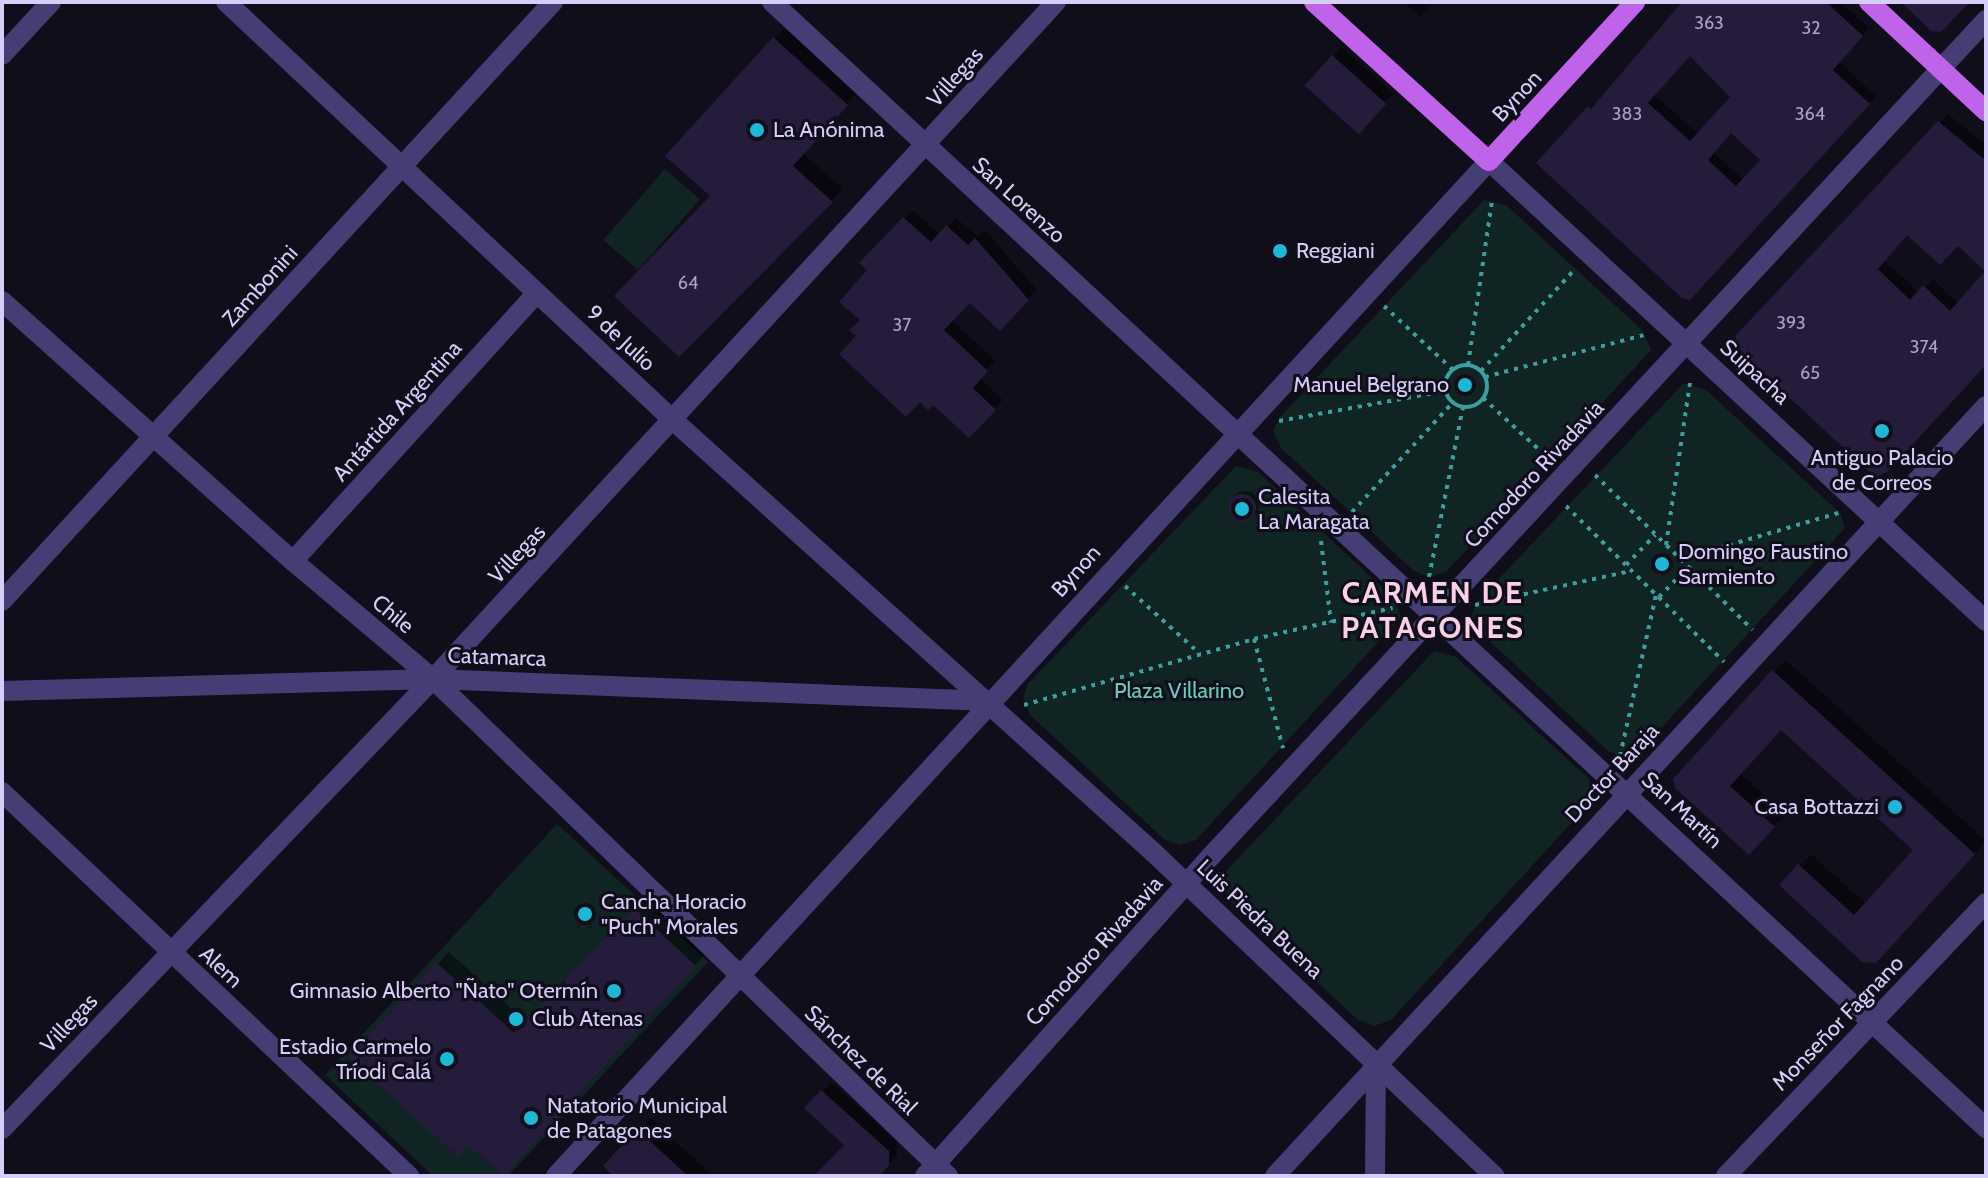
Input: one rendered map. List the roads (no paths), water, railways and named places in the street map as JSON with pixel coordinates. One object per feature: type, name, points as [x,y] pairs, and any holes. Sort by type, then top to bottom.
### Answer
[{"type":"main road","points":[[1314,2],[1489,161]]},
{"type":"main road","name":"Bynon","points":[[1489,161],[1635,2]]},
{"type":"main road","points":[[1869,2],[1986,111]]},
{"type":"street","points":[[2,55],[51,2]]},
{"type":"street","name":"9 de Julio","points":[[226,2],[674,421],[989,701]]},
{"type":"street","name":"Zambonini","points":[[2,601],[553,2]]},
{"type":"street","name":"San Lorenzo","points":[[772,2],[924,147],[1237,430]]},
{"type":"street","name":"Villegas","points":[[2,1129],[433,679],[674,421],[1056,2]]},
{"type":"street","name":"Comodoro Rivadavia","points":[[936,1172],[1187,883],[1986,20]]},
{"type":"street","name":"Suipacha","points":[[1489,161],[1880,519],[1986,621]]},
{"type":"street","name":"Bynon","points":[[556,1176],[742,978],[1237,430],[1489,161]]},
{"type":"street","name":"Antártida Argentina","points":[[293,561],[537,293]]},
{"type":"street","name":"Chile","points":[[6,312],[433,679],[742,978]]},
{"type":"street","name":"Doctor Baraja","points":[[1275,1176],[1376,1062],[1986,406]]},
{"type":"street","name":"San Martín","points":[[1237,430],[1986,1128]]},
{"type":"street","name":"Catamarca","points":[[2,691],[433,679],[989,701]]},
{"type":"street","name":"Luis Piedra Buena","points":[[989,701],[1187,883],[1495,1176]]},
{"type":"street","name":"Alem","points":[[2,792],[409,1176]]},
{"type":"street","name":"Monseñor Fagnano","points":[[1726,1176],[1986,903]]},
{"type":"street","name":"Sánchez de Rial","points":[[742,978],[936,1172]]},
{"type":"street","points":[[1375,1176],[1376,1062]]},
{"type":"place","name":"La Anónima","points":[[757,130]]},
{"type":"place","name":"Reggiani","points":[[1280,251]]},
{"type":"place","name":"Manuel Belgrano","points":[[1465,385]]},
{"type":"place","name":"Antiguo Palacio de Correos","points":[[1882,431]]},
{"type":"place","name":"Calesita La Maragata","points":[[1242,509]]},
{"type":"place","name":"Domingo Faustino Sarmiento","points":[[1662,564]]},
{"type":"place","name":"Casa Bottazzi","points":[[1895,807]]},
{"type":"place","name":"Cancha Horacio \"Puch\" Morales","points":[[585,914]]},
{"type":"place","name":"Gimnasio Alberto \"Ñato\" Otermín","points":[[614,991]]},
{"type":"place","name":"Club Atenas","points":[[516,1019]]},
{"type":"place","name":"Estadio Carmelo Tríodi Calá","points":[[447,1059]]},
{"type":"place","name":"Natatorio Municipal de Patagones","points":[[531,1118]]},
{"type":"district","name":"CARMEN DE PATAGONES","points":[[1433,610]]},
{"type":"park label","name":"Plaza Villarino","points":[[1179,691]]}]
